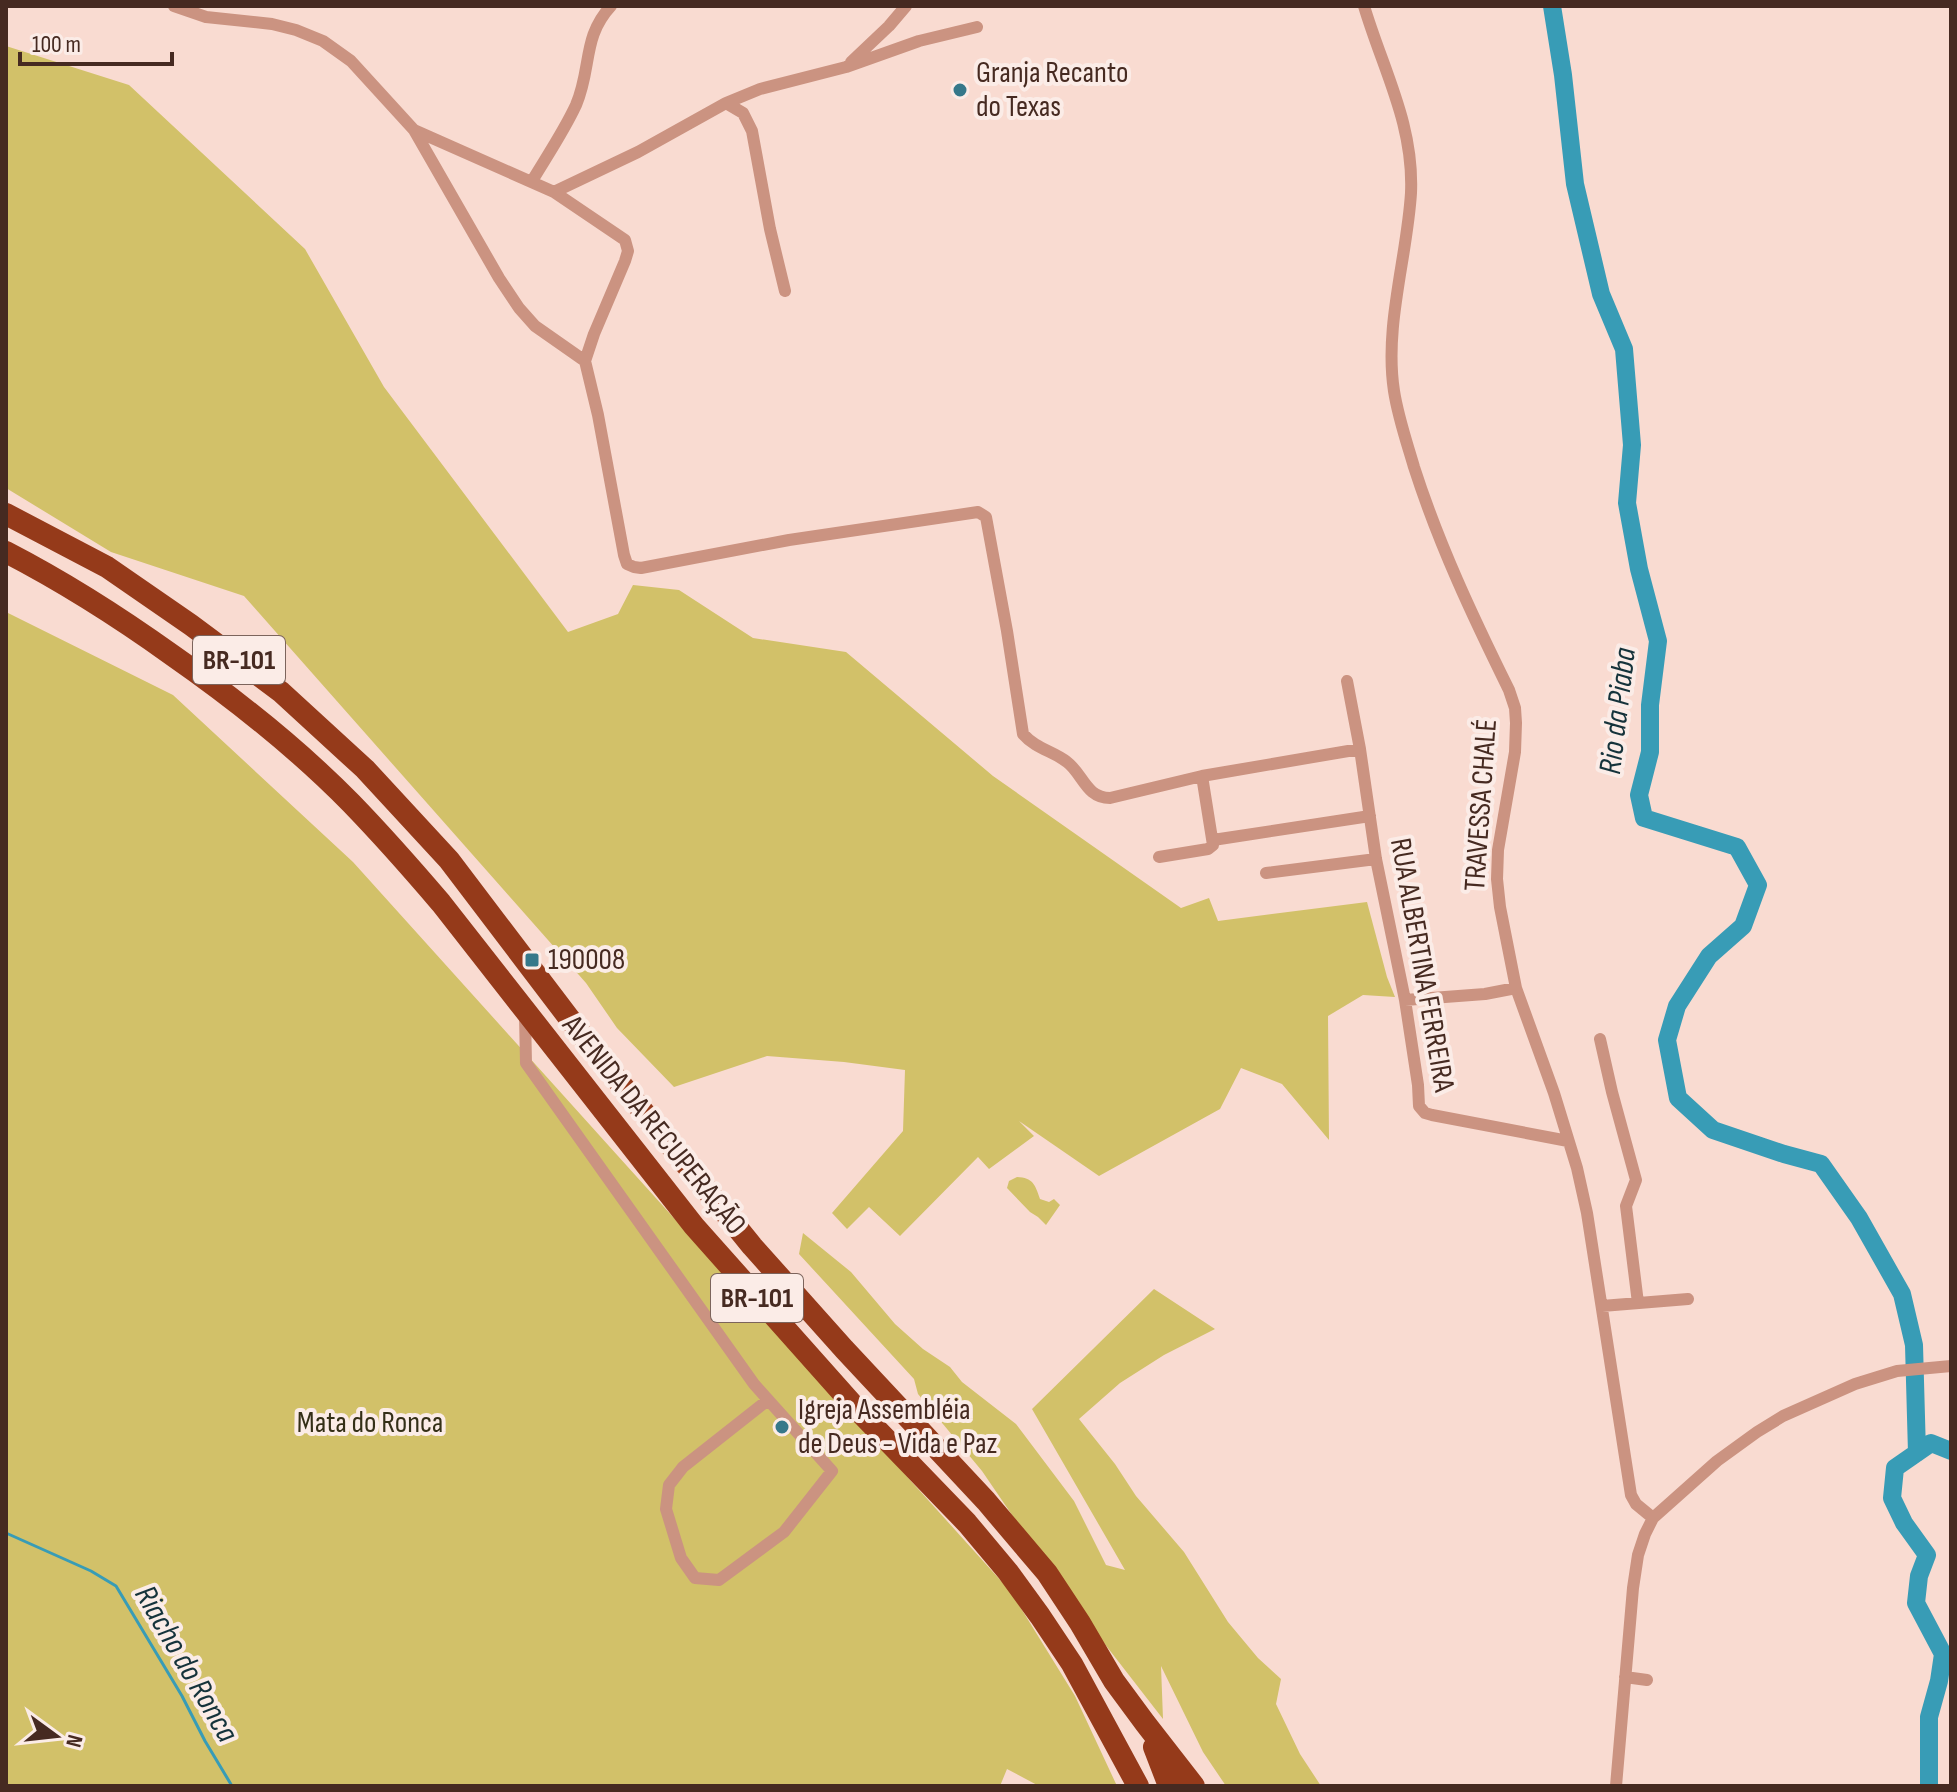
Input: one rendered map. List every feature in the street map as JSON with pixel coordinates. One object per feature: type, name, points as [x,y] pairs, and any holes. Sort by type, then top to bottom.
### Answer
[{"type":"highway","name":"BR-101","points":[[6,514],[107,567],[281,692],[365,769],[439,848],[600,1059],[743,1235],[986,1501],[1047,1573],[1114,1681],[1145,1723],[1169,1786]]},
{"type":"highway","name":"AVENIDA DA RECUPERAÇÃO","points":[[6,552],[127,623],[262,722],[350,802],[407,863],[694,1226],[855,1407],[967,1523],[1008,1572],[1072,1664],[1138,1786]]},
{"type":"highway","points":[[1145,1723],[1194,1786]]},
{"type":"street","points":[[174,6],[206,17],[272,24],[296,30],[323,41],[351,61],[414,130],[519,308],[535,326],[585,361]]},
{"type":"street","points":[[532,181],[576,104],[596,26],[611,6]]},
{"type":"street","points":[[846,67],[906,6]]},
{"type":"street","name":"TRAVESSA CHALÉ","points":[[1364,6],[1409,144],[1411,190],[1391,361],[1394,392],[1429,514],[1515,708],[1515,752],[1498,850],[1500,907],[1516,988],[1554,1093],[1587,1213],[1628,1484],[1636,1504],[1653,1518]]},
{"type":"street","points":[[554,192],[638,152],[726,103],[760,89],[846,67],[919,41],[977,27]]},
{"type":"street","points":[[726,103],[743,113],[752,131],[785,291]]},
{"type":"street","points":[[414,130],[554,192],[625,240],[628,251],[585,361],[627,564],[634,567],[658,566],[789,540],[974,511],[984,514],[988,529],[1023,734],[1030,742],[1068,762],[1097,796],[1110,798],[1202,776],[1360,749]]},
{"type":"street","name":"RUA ALBERTINA FERREIRA","points":[[1347,681],[1376,859],[1405,1000],[1421,1110],[1432,1115],[1568,1141]]},
{"type":"street","points":[[1202,776],[1213,843]]},
{"type":"street","points":[[1159,857],[1208,849],[1213,843],[1370,816]]},
{"type":"street","points":[[1266,873],[1376,859]]},
{"type":"street","points":[[1405,1000],[1485,994],[1516,988]]},
{"type":"street","points":[[525,1012],[526,1063],[754,1384],[832,1471],[784,1532],[719,1580],[695,1578],[681,1558],[666,1509],[669,1485],[683,1467],[768,1400]]},
{"type":"street","points":[[1600,1039],[1636,1180],[1626,1206],[1638,1303]]},
{"type":"street","points":[[1602,1306],[1688,1299]]},
{"type":"street","points":[[1616,1786],[1638,1555],[1653,1518],[1717,1461],[1770,1424],[1807,1405],[1855,1384],[1897,1371],[1951,1366]]},
{"type":"street","points":[[1625,1677],[1647,1680]]},
{"type":"green space","points":[[6,46],[129,85],[305,249],[384,387],[568,632],[618,614],[633,585],[679,590],[753,638],[846,652],[993,776],[1181,908],[1209,898],[1218,921],[1367,902],[1395,997],[1363,995],[1328,1016],[1329,1140],[1282,1084],[1241,1068],[1220,1109],[1099,1176],[1019,1121],[1034,1136],[989,1169],[978,1157],[900,1236],[869,1207],[847,1229],[832,1213],[903,1131],[905,1070],[767,1056],[674,1087],[617,1028],[586,983],[244,596],[111,552],[6,488]]},
{"type":"green space","name":"Mata do Ronca","points":[[6,612],[173,695],[353,862],[1011,1592],[1075,1696],[1117,1786],[1039,1786],[1007,1769],[1000,1786],[6,1786]]},
{"type":"green space","points":[[1017,1177],[1033,1183],[1040,1199],[1049,1202],[1054,1199],[1060,1205],[1046,1225],[1007,1188],[1009,1181]]},
{"type":"green space","points":[[803,1233],[851,1272],[895,1324],[1016,1424],[1074,1501],[1106,1565],[1125,1570],[1032,1409],[1154,1289],[1215,1329],[1164,1355],[1120,1383],[1079,1419],[1136,1496],[1184,1552],[1228,1622],[1258,1658],[1281,1679],[1276,1704],[1300,1754],[1321,1786],[1226,1786],[1203,1752],[1161,1666],[1163,1719],[1066,1594],[982,1471],[918,1394],[914,1379],[799,1254]]},
{"type":"waterway","name":"Rio da Piaba","points":[[1552,6],[1575,184],[1601,294],[1624,349],[1632,445],[1627,503],[1639,569],[1658,641],[1650,705],[1650,752],[1639,795],[1644,818],[1737,847],[1758,885],[1743,926],[1709,956],[1677,1006],[1667,1040],[1678,1098],[1713,1130],[1821,1164],[1859,1218],[1902,1294],[1914,1345],[1917,1453]]},
{"type":"waterway","points":[[1929,1786],[1929,1717],[1943,1654],[1916,1603],[1919,1576],[1927,1555],[1904,1523],[1892,1498],[1895,1468],[1931,1443],[1951,1451]]},
{"type":"waterway","name":"Riacho do Ronca","points":[[6,1533],[91,1571],[116,1586],[232,1786]]},
{"type":"place","name":"Granja Recanto do Texas","points":[[960,90]]},
{"type":"place","name":"190008","points":[[532,960]]},
{"type":"place","name":"Igreja Assembléia de Deus - Vida e Paz","points":[[782,1427]]}]
